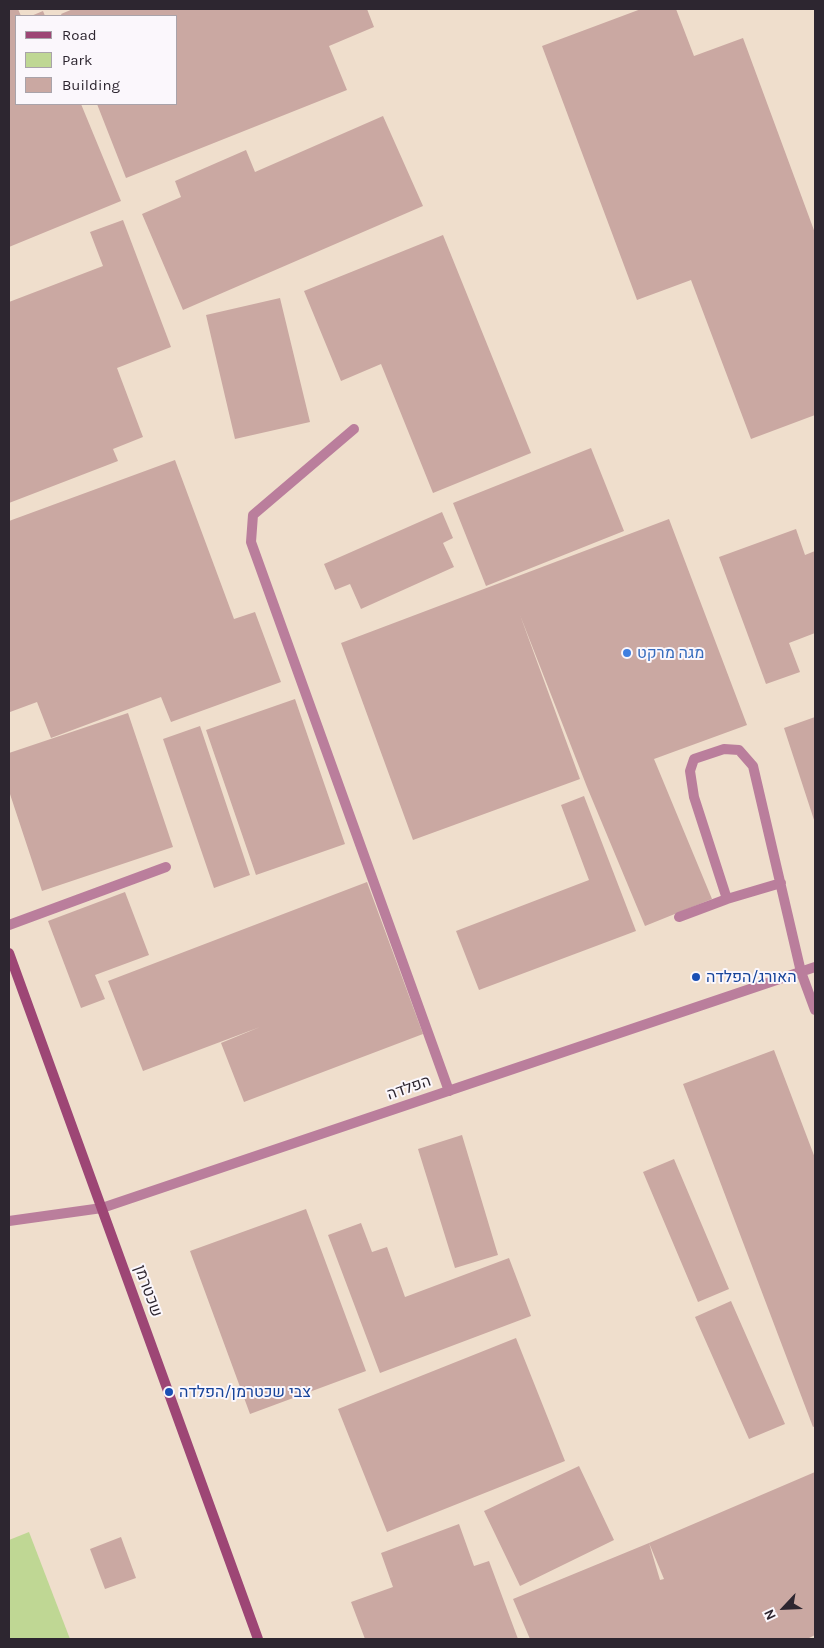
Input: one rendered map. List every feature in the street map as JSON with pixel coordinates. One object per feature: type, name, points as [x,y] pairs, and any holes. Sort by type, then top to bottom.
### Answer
[{"type":"street","points":[[354,429],[253,515],[251,542],[449,1091]]},
{"type":"street","points":[[726,899],[694,797],[690,771],[694,759],[724,749],[739,750],[753,766],[801,972],[815,1010]]},
{"type":"street","points":[[9,925],[166,866]]},
{"type":"street","points":[[678,916],[781,882]]},
{"type":"street","name":"שכטרמן","points":[[9,954],[258,1639]]},
{"type":"street","name":"הפלדה","points":[[9,1221],[102,1208],[815,967]]},
{"type":"shaded area","points":[[9,9],[815,9],[815,1639],[9,1639]]},
{"type":"green space","points":[[29,1532],[70,1639],[9,1639],[9,1540]]},
{"type":"building","points":[[9,9],[18,9],[21,15],[15,15],[15,105],[81,105],[121,201],[9,247]]},
{"type":"building","points":[[73,9],[367,9],[374,27],[329,46],[347,90],[126,178],[97,105],[178,105],[178,15],[61,14]]},
{"type":"building","points":[[641,9],[676,9],[694,56],[743,38],[815,233],[815,415],[751,439],[691,280],[637,300],[542,46]]},
{"type":"building","points":[[43,11],[45,15],[33,15]]},
{"type":"building","points":[[383,116],[423,206],[183,310],[142,214],[181,197],[175,181],[246,150],[255,172]]},
{"type":"building","points":[[123,220],[171,347],[117,368],[143,437],[113,449],[118,461],[9,503],[9,302],[103,266],[90,232]]},
{"type":"building","points":[[443,235],[531,453],[433,493],[381,364],[341,381],[304,291]]},
{"type":"building","points":[[280,298],[310,422],[235,439],[206,315]]},
{"type":"building","points":[[591,448],[624,531],[486,586],[453,503]]},
{"type":"building","points":[[175,460],[234,619],[255,612],[281,682],[171,722],[161,697],[51,738],[37,702],[10,712],[9,709],[9,521]]},
{"type":"building","points":[[442,512],[453,538],[443,543],[454,567],[361,609],[350,584],[335,590],[324,564]]},
{"type":"building","points":[[669,519],[747,725],[654,759],[712,899],[645,926],[587,787],[520,615],[580,779],[413,840],[341,643]]},
{"type":"building","points":[[796,529],[805,555],[815,551],[815,633],[789,643],[800,672],[766,684],[719,557]]},
{"type":"building","points":[[295,699],[345,844],[256,875],[206,730]]},
{"type":"building","points":[[128,713],[173,847],[42,891],[9,791],[9,753]]},
{"type":"building","points":[[815,717],[815,823],[784,728]]},
{"type":"building","points":[[200,726],[250,875],[214,888],[163,739]]},
{"type":"building","points":[[584,796],[636,931],[479,990],[456,931],[589,880],[561,805]]},
{"type":"building","points":[[367,882],[423,1034],[244,1102],[221,1043],[260,1027],[143,1071],[108,981]]},
{"type":"building","points":[[125,892],[149,955],[95,975],[105,999],[81,1008],[48,921]]},
{"type":"building","points":[[774,1050],[815,1158],[815,1426],[813,1427],[683,1084]]},
{"type":"building","points":[[462,1135],[498,1255],[455,1268],[418,1149]]},
{"type":"building","points":[[674,1159],[729,1289],[698,1302],[643,1172]]},
{"type":"building","points":[[306,1209],[366,1371],[250,1414],[190,1251]]},
{"type":"building","points":[[361,1223],[372,1252],[387,1247],[405,1297],[509,1258],[531,1316],[380,1373],[328,1235]]},
{"type":"building","points":[[731,1301],[785,1424],[749,1439],[695,1317]]},
{"type":"building","points":[[516,1338],[565,1461],[387,1532],[338,1409]]},
{"type":"building","points":[[579,1466],[614,1540],[520,1586],[484,1511]]},
{"type":"building","points":[[815,1472],[815,1635],[807,1639],[530,1639],[513,1599]],"holes":[[[649,1543],[664,1579],[660,1580]]]},
{"type":"building","points":[[459,1524],[474,1566],[489,1561],[518,1639],[365,1639],[351,1602],[393,1587],[381,1553]]},
{"type":"building","points":[[121,1537],[136,1578],[105,1589],[90,1549]]},
{"type":"place","name":"מגה מרקט","points":[[627,653]]},
{"type":"place","name":"האורג/הפלדה","points":[[696,977]]},
{"type":"place","name":"צבי שכטרמן/הפלדה","points":[[169,1392]]}]
